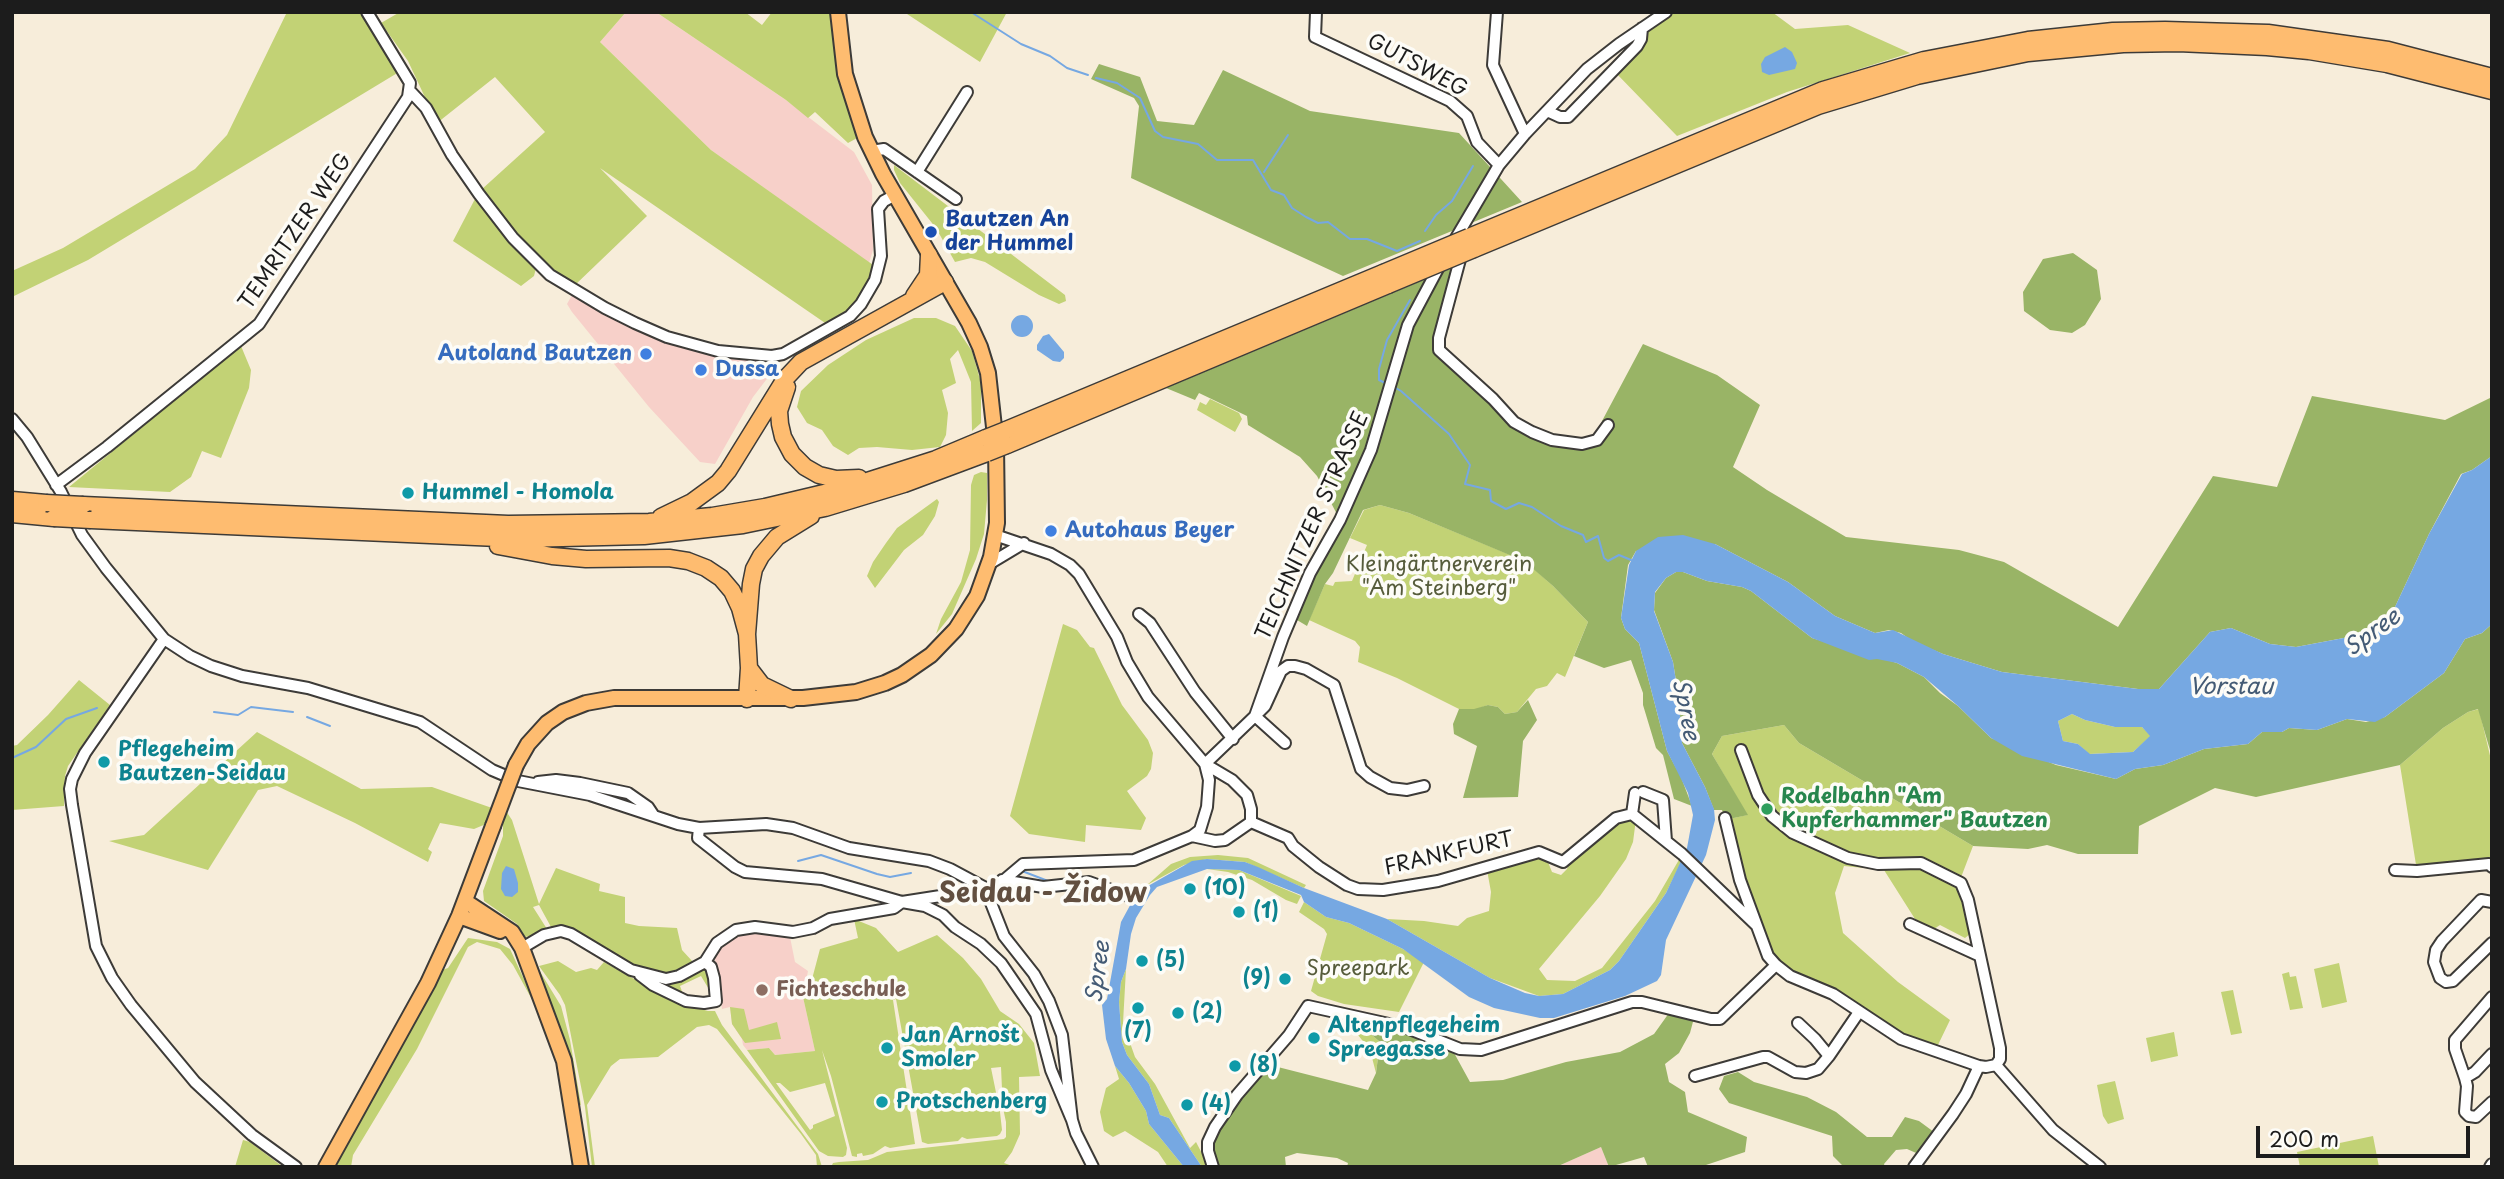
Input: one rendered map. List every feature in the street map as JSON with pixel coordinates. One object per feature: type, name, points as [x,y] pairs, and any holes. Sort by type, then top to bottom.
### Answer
[{"type":"highway","points":[[1472,243],[1823,90],[1924,60],[2015,42],[2126,31],[2226,30],[2268,33],[2388,50],[2492,77]]},
{"type":"highway","points":[[12,500],[50,510],[87,513],[566,539],[644,536],[743,525],[825,508],[904,484],[1125,388],[1188,355],[1818,106],[1917,76],[2028,53],[2123,44],[2178,43],[2309,51],[2387,64],[2492,90]]},
{"type":"highway","points":[[908,303],[926,282],[929,255]]},
{"type":"highway","points":[[1125,388],[1204,363],[1385,279]]},
{"type":"highway","points":[[649,522],[692,502],[718,483],[785,379],[801,362],[945,282]]},
{"type":"highway","points":[[823,350],[797,374],[782,396],[780,424],[787,445],[797,459],[819,475],[847,479],[890,475]]},
{"type":"highway","points":[[87,513],[508,524],[649,522],[712,516],[765,507],[845,488],[987,446]]},
{"type":"highway","points":[[747,699],[747,634],[751,584],[761,556],[777,537],[825,508]]},
{"type":"highway","points":[[12,514],[50,510]]},
{"type":"highway","points":[[456,535],[552,556],[586,559],[669,558],[688,561],[713,573],[732,591],[747,634]]},
{"type":"highway","points":[[749,668],[762,685],[791,699]]},
{"type":"main road","points":[[326,1167],[428,983],[459,916],[516,765],[528,744],[547,723],[563,712],[586,703],[614,698],[791,699],[864,690],[886,683],[916,666],[943,643],[977,596],[996,536],[996,445],[988,373],[969,323],[871,151],[854,108],[845,74],[838,12]]},
{"type":"main road","points":[[465,901],[504,925],[521,945],[564,1061],[581,1167]]},
{"type":"main road","points":[[459,916],[505,933],[521,945]]},
{"type":"street","points":[[367,12],[395,55],[410,83],[411,92],[426,108],[452,155],[513,238],[550,275],[635,323],[667,337],[718,351],[772,356],[783,354],[850,316],[870,290],[879,269],[881,256],[878,209],[884,201],[895,195]]},
{"type":"street","name":"GUTSWEG","points":[[1316,12],[1315,37],[1450,101],[1467,116],[1478,142],[1499,165]]},
{"type":"street","points":[[1497,12],[1493,65],[1525,134]]},
{"type":"street","name":"TEICHNITZER STRASSE","points":[[1255,716],[1283,637],[1310,573],[1340,520],[1371,450],[1384,414],[1392,374],[1408,325],[1470,213],[1499,165],[1587,69],[1666,12]]},
{"type":"street","points":[[1547,111],[1560,117],[1568,117],[1637,47],[1642,28]]},
{"type":"street","name":"TEMRITZER WEG","points":[[56,485],[259,324],[411,92]]},
{"type":"street","points":[[917,172],[967,92]]},
{"type":"street","points":[[871,151],[884,149],[956,199]]},
{"type":"street","points":[[1470,213],[1459,265],[1438,338],[1439,350],[1493,398],[1514,422],[1532,432],[1552,440],[1582,443],[1597,440],[1608,425]]},
{"type":"street","points":[[12,419],[27,437],[82,535],[106,568],[164,639],[190,656],[220,670],[308,688],[420,722],[503,776],[518,781],[533,785],[540,781],[556,780],[612,789],[640,800],[654,816],[699,828],[751,823],[793,828],[863,851],[929,861],[991,891]]},
{"type":"street","points":[[996,536],[1051,554],[1079,574],[1111,626],[1127,663],[1148,697],[1205,764],[1232,780],[1247,795],[1251,822],[1225,840],[1215,841],[1192,836]]},
{"type":"street","points":[[989,565],[1024,543]]},
{"type":"street","points":[[1139,614],[1150,623],[1195,692],[1233,740]]},
{"type":"street","points":[[164,639],[86,751],[72,779],[72,806],[96,946],[112,978],[131,1005],[195,1082],[252,1135],[296,1167]]},
{"type":"street","name":"TEICHNITZER STRASSE","points":[[1205,764],[1233,740],[1265,706],[1284,668],[1296,666],[1335,685],[1361,769],[1390,788],[1407,790],[1424,786]]},
{"type":"street","points":[[1255,716],[1285,743]]},
{"type":"street","points":[[1725,818],[1740,880],[1768,956],[1776,965],[1790,976],[1833,994],[1901,1039],[1979,1066],[1996,1065],[2000,1059],[2000,1048],[1968,900],[1961,883],[1921,863],[1878,864],[1848,858],[1793,833],[1772,816],[1758,795],[1741,750]]},
{"type":"street","points":[[1072,1120],[1062,1035],[1049,1001],[1034,974],[1004,936],[991,903],[991,891],[1023,864],[1135,860],[1192,836],[1200,830],[1207,807],[1209,791],[1205,764]]},
{"type":"street","points":[[1666,841],[1663,800],[1639,793],[1632,814],[1682,854],[1756,925]]},
{"type":"street","name":"FRANKFURT","points":[[1251,822],[1288,838],[1293,846],[1319,867],[1347,885],[1383,890],[1438,881],[1539,852],[1563,862],[1616,818],[1632,814]]},
{"type":"street","points":[[699,828],[698,838],[745,872],[822,878],[936,910],[955,927],[981,944],[1000,962],[1036,1014],[1051,1070],[1093,1167]]},
{"type":"street","points":[[2395,870],[2417,871],[2489,864],[2492,867]]},
{"type":"street","points":[[1002,880],[1043,887],[1089,882],[1128,896]]},
{"type":"street","points":[[638,973],[666,979],[679,976],[705,962],[717,943],[736,930],[755,927],[793,932],[813,928],[830,919],[894,908],[902,902],[966,892],[980,886]]},
{"type":"street","points":[[2492,902],[2481,900],[2442,941],[2436,950],[2434,962],[2440,978],[2446,982],[2453,981],[2492,943]]},
{"type":"street","points":[[1910,924],[1980,956]]},
{"type":"street","points":[[521,945],[561,931],[571,934],[638,973],[653,985],[686,1001],[704,1003],[716,1001],[711,967],[705,962]]},
{"type":"street","points":[[1213,1167],[1208,1142],[1215,1127],[1237,1095],[1289,1035],[1308,1006],[1407,1028],[1460,1049],[1481,1051],[1632,1002],[1720,1019],[1776,965]]},
{"type":"street","points":[[2492,997],[2455,1040],[2455,1049],[2467,1086],[2465,1112],[2476,1117],[2492,1102]]},
{"type":"street","points":[[1695,1076],[1763,1057],[1768,1057],[1795,1072],[1806,1073],[1818,1069],[1859,1012]]},
{"type":"street","points":[[1798,1023],[1829,1056]]},
{"type":"street","points":[[2465,1079],[2492,1054]]},
{"type":"street","points":[[1996,1065],[2053,1130],[2099,1167]]},
{"type":"street","points":[[1914,1167],[1966,1094],[1979,1066]]},
{"type":"shaded area","points":[[626,12],[656,12],[786,100],[854,152],[872,185],[873,250],[869,263],[711,150],[600,42]]},
{"type":"shaded area","points":[[572,295],[646,333],[779,363],[753,397],[715,464],[700,462],[649,407],[572,312],[567,304]]},
{"type":"shaded area","name":"Fichteschule","points":[[743,931],[790,937],[795,962],[808,971],[803,997],[815,1051],[775,1055],[769,1048],[747,1050],[743,1045],[732,1024],[730,1007],[722,1009],[714,953],[720,945]]},
{"type":"shaded area","points":[[1601,1147],[1609,1167],[1556,1167]]},
{"type":"green space","points":[[287,12],[359,12],[399,72],[88,260],[12,297],[12,271],[63,248],[195,169],[227,135]]},
{"type":"green space","points":[[400,12],[626,12],[600,42],[711,150],[876,267],[873,276],[850,312],[828,325],[600,168],[647,216],[574,286],[542,263],[515,236],[481,190],[545,132],[495,77],[437,123],[408,61],[381,23]]},
{"type":"green space","points":[[656,12],[745,12],[762,25],[772,12],[835,12],[859,137],[848,143],[815,112],[808,118],[786,100]]},
{"type":"green space","points":[[904,12],[1007,12],[980,62]]},
{"type":"green space","points":[[1674,12],[1772,12],[1795,29],[1848,25],[1910,53],[1787,92],[1677,136],[1614,71],[1637,46],[1642,28]]},
{"type":"green space","points":[[1099,64],[1140,77],[1157,121],[1194,125],[1223,70],[1310,111],[1459,133],[1522,202],[1343,276],[1131,178],[1139,106],[1134,98],[1091,79]]},
{"type":"green space","points":[[894,165],[1065,295],[1066,301],[1059,304],[1039,295],[985,262],[971,258],[955,262],[936,228],[900,183]]},
{"type":"green space","points":[[476,197],[536,268],[534,276],[521,286],[453,241]]},
{"type":"green space","points":[[2073,253],[2097,270],[2101,299],[2085,325],[2072,333],[2050,330],[2024,311],[2023,292],[2043,259]]},
{"type":"green space","points":[[1459,265],[1439,350],[1532,432],[1582,444],[1598,436],[1605,425],[1602,421],[1643,344],[1717,375],[1760,405],[1733,467],[1767,490],[1846,537],[1959,550],[2004,562],[2118,627],[2213,476],[2277,487],[2312,396],[2445,420],[2492,397],[2492,456],[2461,474],[2429,534],[2388,622],[2380,629],[2296,647],[2270,644],[2231,628],[2210,632],[2159,689],[2138,689],[2002,672],[1943,654],[1912,641],[1901,633],[1889,630],[1875,633],[1835,616],[1788,582],[1715,544],[1636,551],[1628,565],[1621,618],[1625,629],[1639,643],[1667,751],[1692,806],[1674,799],[1663,755],[1656,748],[1643,705],[1643,693],[1631,660],[1604,668],[1574,656],[1588,622],[1524,561],[1409,513],[1380,505],[1363,510],[1307,626],[1292,617],[1340,520],[1317,476],[1300,457],[1248,425],[1247,416],[1199,393],[1195,400],[1166,388]]},
{"type":"green space","points":[[914,318],[936,318],[955,326],[972,351],[981,383],[981,423],[972,431],[971,382],[958,350],[950,359],[956,383],[942,390],[948,413],[946,435],[940,447],[912,450],[859,448],[848,455],[833,446],[822,430],[807,423],[797,407],[801,391],[828,365],[866,340]]},
{"type":"green space","points":[[241,346],[251,370],[249,388],[221,458],[202,451],[191,477],[170,492],[69,487]]},
{"type":"green space","points":[[1210,399],[1239,413],[1242,419],[1235,432],[1197,410],[1200,402],[1206,405]]},
{"type":"green space","points":[[987,473],[984,534],[952,614],[936,634],[961,582],[970,550],[971,485],[974,475]]},
{"type":"green space","points":[[937,499],[939,502],[935,516],[923,535],[904,550],[875,588],[867,576],[886,543],[897,528]]},
{"type":"green space","name":"Kleingärtnerverein \"Am Steinberg\"","points":[[1380,505],[1409,513],[1525,561],[1553,586],[1588,622],[1565,677],[1557,673],[1547,686],[1536,689],[1517,712],[1505,714],[1498,707],[1488,705],[1474,710],[1459,709],[1358,662],[1360,647],[1355,641],[1309,620],[1325,584],[1333,586],[1335,582],[1352,581],[1367,545],[1350,538],[1364,510]]},
{"type":"green space","points":[[1676,572],[1742,587],[1812,638],[1897,663],[1924,677],[1991,738],[2056,765],[2116,779],[2135,769],[2163,765],[2204,749],[2248,744],[2262,732],[2282,732],[2289,728],[2317,730],[2347,719],[2366,722],[2385,717],[2444,673],[2465,639],[2482,633],[2492,624],[2492,757],[2478,709],[2468,712],[2443,728],[2400,765],[2256,797],[2215,788],[2139,826],[2138,854],[2078,854],[2047,845],[2028,849],[1973,846],[1799,743],[1784,725],[1722,736],[1712,754],[1748,815],[1729,819],[1725,818],[1722,810],[1714,810],[1682,743],[1673,662],[1654,610],[1655,593],[1666,578]]},
{"type":"green space","points":[[1063,624],[1077,630],[1090,647],[1094,648],[1122,705],[1148,740],[1153,753],[1151,769],[1147,776],[1127,791],[1146,818],[1141,830],[1086,825],[1085,842],[1029,834],[1010,816]]},
{"type":"green space","points":[[79,680],[110,705],[68,766],[64,806],[12,810],[12,746],[17,745],[48,715]]},
{"type":"green space","points":[[1528,700],[1537,720],[1523,741],[1518,797],[1463,798],[1477,746],[1454,734],[1453,724],[1459,709],[1488,705],[1498,707],[1505,714],[1517,712]]},
{"type":"green space","points":[[2479,709],[2492,764],[2492,862],[2417,871],[2400,765],[2443,728],[2468,712]]},
{"type":"green space","points":[[2072,714],[2115,727],[2142,727],[2151,736],[2133,752],[2089,754],[2078,744],[2063,741],[2058,721]]},
{"type":"green space","points":[[1784,725],[1799,743],[1973,846],[1960,880],[1921,860],[1878,861],[1830,854],[1918,867],[1957,883],[1963,893],[1970,934],[1965,938],[1940,925],[1934,929],[1915,919],[1884,870],[1844,866],[1835,893],[1843,933],[1898,982],[1950,1020],[1937,1047],[1896,1030],[1836,989],[1792,973],[1772,952],[1744,882],[1729,819],[1747,815],[1712,754],[1722,736]]},
{"type":"green space","points":[[257,732],[361,789],[432,787],[492,808],[486,824],[474,829],[440,823],[428,849],[432,852],[428,862],[277,786],[258,790],[208,870],[109,841],[144,835]]},
{"type":"green space","points":[[506,811],[512,820],[539,904],[556,868],[600,884],[599,891],[625,897],[625,923],[677,928],[682,950],[693,962],[676,973],[665,974],[639,968],[562,928],[551,927],[539,905],[533,907],[547,929],[525,937],[517,924],[484,901],[483,891],[503,836]]},
{"type":"green space","points":[[1616,818],[1636,819],[1633,842],[1626,859],[1600,896],[1539,969],[1547,980],[1575,981],[1602,968],[1655,901],[1680,858],[1682,860],[1666,893],[1619,961],[1610,970],[1563,994],[1539,996],[1490,978],[1387,919],[1458,926],[1467,918],[1489,911],[1491,892],[1487,870],[1521,858],[1546,857],[1552,872],[1561,875],[1567,869],[1573,853]]},
{"type":"green space","points":[[1218,855],[1248,858],[1306,885],[1304,888],[1245,862],[1207,859],[1184,865],[1147,885],[1171,864],[1190,857]]},
{"type":"green space","points":[[1207,869],[1239,870],[1301,896],[1297,904],[1252,880]]},
{"type":"green space","name":"Spreepark","points":[[1304,902],[1326,917],[1349,923],[1424,962],[1399,1012],[1344,1004],[1311,991],[1327,934],[1299,912]]},
{"type":"green space","points":[[854,919],[876,928],[898,952],[937,935],[963,958],[981,979],[1000,1011],[1019,1024],[1034,1043],[1040,1076],[1019,1077],[1020,1134],[1004,1163],[1015,1167],[831,1167],[833,1163],[868,1160],[887,1152],[1006,1137],[1000,1094],[1001,1067],[991,1068],[1000,1112],[1000,1134],[967,1139],[962,1137],[958,1141],[928,1144],[922,1142],[896,999],[893,1000],[915,1144],[890,1148],[885,1146],[873,1154],[852,1156],[822,1050],[847,1148],[843,1157],[828,1156],[819,1151],[747,1050],[769,1048],[775,1055],[815,1051],[803,997],[807,998],[820,949],[858,938]],"holes":[[[776,1083],[780,1083],[790,1092],[825,1083],[835,1116],[813,1125],[810,1130]]]},
{"type":"green space","points":[[468,938],[497,942],[510,949],[541,1015],[513,965],[500,949],[477,942],[468,947],[417,1049],[353,1155],[351,1167],[331,1167],[442,970],[448,968]]},
{"type":"green space","points":[[533,960],[561,1006],[581,1105],[577,1104]]},
{"type":"green space","points":[[558,961],[576,972],[591,968],[597,970],[604,962],[675,1002],[715,1011],[722,1025],[818,1154],[822,1167],[817,1167],[816,1155],[801,1134],[717,1029],[709,1025],[697,1027],[658,1057],[620,1059],[611,1066],[587,1105],[595,1167],[592,1167],[585,1107],[565,1005],[539,966]]},
{"type":"green space","points":[[2339,963],[2347,1002],[2322,1008],[2314,969]]},
{"type":"green space","points":[[701,968],[709,971],[710,991],[701,976],[680,986],[683,994],[654,980]]},
{"type":"green space","points":[[1126,969],[1123,1023],[1135,1057],[1155,1084],[1190,1148],[1196,1142],[1209,1167],[1202,1167],[1169,1118],[1160,1115],[1149,1084],[1127,1055],[1122,1042],[1119,1002],[1121,982]]},
{"type":"green space","points":[[2289,972],[2290,977],[2296,976],[2303,1008],[2290,1010],[2282,974]]},
{"type":"green space","points":[[2233,990],[2242,1033],[2231,1035],[2221,992]]},
{"type":"green space","points":[[730,1007],[744,1009],[749,1030],[777,1022],[781,1039],[745,1043],[732,1024]]},
{"type":"green space","points":[[1669,1013],[1694,1018],[1690,1033],[1679,1053],[1665,1064],[1669,1082],[1685,1092],[1688,1112],[1747,1137],[1745,1152],[1700,1167],[1648,1167],[1644,1157],[1609,1167],[1601,1147],[1556,1167],[1347,1167],[1348,1163],[1337,1158],[1297,1153],[1285,1157],[1286,1167],[1215,1167],[1211,1151],[1215,1134],[1240,1097],[1270,1065],[1368,1090],[1376,1073],[1380,1042],[1367,1031],[1354,1030],[1345,1020],[1347,1017],[1393,1024],[1453,1051],[1470,1082],[1503,1080],[1566,1062],[1620,1052],[1654,1034]]},
{"type":"green space","points":[[541,1017],[552,1040],[549,1042]]},
{"type":"green space","points":[[1354,1030],[1367,1031],[1380,1042],[1376,1073],[1370,1050]]},
{"type":"green space","points":[[2174,1032],[2178,1056],[2151,1062],[2146,1038]]},
{"type":"green space","points":[[1115,1066],[1146,1111],[1149,1124],[1184,1167],[1168,1167],[1158,1152],[1125,1131],[1113,1137],[1104,1131],[1100,1112],[1106,1088],[1119,1079]]},
{"type":"green space","points":[[1738,1072],[1754,1082],[1807,1097],[1836,1112],[1867,1137],[1892,1137],[1905,1117],[1919,1121],[1938,1135],[1923,1156],[1907,1149],[1896,1150],[1884,1164],[1885,1167],[1844,1167],[1833,1156],[1832,1136],[1729,1103],[1719,1089],[1724,1076]]},
{"type":"green space","points":[[2115,1081],[2124,1119],[2108,1124],[2103,1116],[2097,1085]]},
{"type":"green space","points":[[2373,1136],[2379,1167],[2300,1167],[2297,1152]]},
{"type":"green space","points":[[243,1140],[250,1142],[283,1167],[235,1167]]},
{"type":"water","points":[[1785,47],[1792,52],[1797,63],[1795,69],[1769,75],[1762,72],[1761,64],[1765,57]]},
{"type":"water","points":[[1022,315],[1032,322],[1033,326],[1026,336],[1022,337],[1012,330],[1011,326],[1018,316]]},
{"type":"water","points":[[1049,334],[1064,352],[1064,358],[1060,362],[1053,361],[1037,350],[1043,336]]},
{"type":"water","name":"Vorstau","points":[[2492,456],[2492,624],[2482,633],[2465,639],[2444,673],[2375,722],[2347,719],[2317,730],[2289,728],[2282,732],[2262,732],[2248,744],[2204,749],[2163,765],[2135,769],[2116,779],[2022,756],[1991,738],[1924,677],[1897,663],[1869,660],[1812,638],[1742,587],[1676,572],[1666,578],[1655,592],[1654,611],[1673,662],[1682,743],[1705,787],[1714,809],[1715,820],[1706,855],[1666,940],[1661,975],[1657,981],[1625,996],[1554,1018],[1540,1018],[1494,1008],[1469,997],[1403,949],[1349,923],[1326,917],[1304,902],[1301,895],[1239,870],[1207,869],[1157,887],[1150,895],[1136,918],[1131,934],[1119,1002],[1122,1042],[1127,1055],[1149,1084],[1160,1115],[1169,1118],[1202,1167],[1184,1167],[1149,1124],[1146,1111],[1115,1066],[1106,1039],[1102,1005],[1107,999],[1121,922],[1134,894],[1192,861],[1207,859],[1245,862],[1258,867],[1304,888],[1387,919],[1490,978],[1525,993],[1539,996],[1563,994],[1610,970],[1666,893],[1687,848],[1693,815],[1688,793],[1667,751],[1639,643],[1625,629],[1621,618],[1629,565],[1636,551],[1658,537],[1683,535],[1715,544],[1788,582],[1835,616],[1875,633],[1893,630],[1943,654],[2002,672],[2138,689],[2159,689],[2210,632],[2231,628],[2270,644],[2296,647],[2380,629],[2388,622],[2429,534],[2462,474]],"holes":[[[2072,714],[2115,727],[2142,727],[2150,736],[2133,752],[2090,754],[2078,744],[2063,741],[2058,721]]]},
{"type":"water","points":[[506,866],[514,869],[518,883],[518,892],[512,897],[505,896],[501,889],[502,873]]},
{"type":"waterway","points":[[971,12],[1021,44],[1050,56],[1067,68],[1088,75]]},
{"type":"waterway","points":[[1096,78],[1117,83],[1140,98],[1155,131],[1163,137],[1198,144],[1217,160],[1253,160],[1271,190],[1284,195],[1292,208],[1306,217],[1318,223],[1328,222],[1350,239],[1367,239],[1397,251],[1420,241]]},
{"type":"waterway","points":[[1264,172],[1288,135]]},
{"type":"waterway","points":[[1425,231],[1436,215],[1452,201],[1473,166]]},
{"type":"waterway","points":[[1385,383],[1379,380],[1379,369],[1387,340],[1410,300]]},
{"type":"waterway","points":[[1394,387],[1449,434],[1470,465],[1465,484],[1490,490],[1491,501],[1506,509],[1519,503],[1532,507],[1561,526],[1583,535],[1586,542],[1598,536],[1604,558],[1608,561],[1619,555],[1631,560]]},
{"type":"waterway","points":[[214,712],[238,715],[251,707],[293,712]]},
{"type":"waterway","points":[[12,758],[36,747],[66,719],[97,708]]},
{"type":"waterway","points":[[307,717],[330,726]]},
{"type":"waterway","points":[[798,861],[821,855],[890,877],[911,873]]},
{"type":"waterway","points":[[1022,871],[1048,881]]},
{"type":"place","name":"Bautzen An der Hummel","points":[[931,232]]},
{"type":"place","name":"Autoland Bautzen","points":[[646,354]]},
{"type":"place","name":"Dussa","points":[[701,370]]},
{"type":"place","name":"Hummel - Homola","points":[[408,493]]},
{"type":"place","name":"Autohaus Beyer","points":[[1051,531]]},
{"type":"place","name":"Pflegeheim Bautzen-Seidau","points":[[104,762]]},
{"type":"place","name":"Rodelbahn \"Am Kupferhammer\" Bautzen","points":[[1767,809]]},
{"type":"place","name":"(10)","points":[[1190,889]]},
{"type":"place","name":"(1)","points":[[1239,912]]},
{"type":"place","name":"(5)","points":[[1142,961]]},
{"type":"place","name":"(9)","points":[[1285,979]]},
{"type":"place","name":"Fichteschule","points":[[762,990]]},
{"type":"place","name":"(7)","points":[[1138,1008]]},
{"type":"place","name":"(2)","points":[[1178,1013]]},
{"type":"place","name":"Altenpflegeheim Spreegasse","points":[[1314,1038]]},
{"type":"place","name":"Jan Arnošt Smoler","points":[[887,1048]]},
{"type":"place","name":"(8)","points":[[1235,1066]]},
{"type":"place","name":"Protschenberg","points":[[882,1102]]},
{"type":"place","name":"(4)","points":[[1187,1105]]},
{"type":"district","name":"Seidau - Židow","points":[[1043,894]]},
{"type":"water label","name":"Spree","points":[[2373,633]]},
{"type":"water label","name":"Spree","points":[[1685,710]]},
{"type":"water label","name":"Spree","points":[[1099,972]]}]
